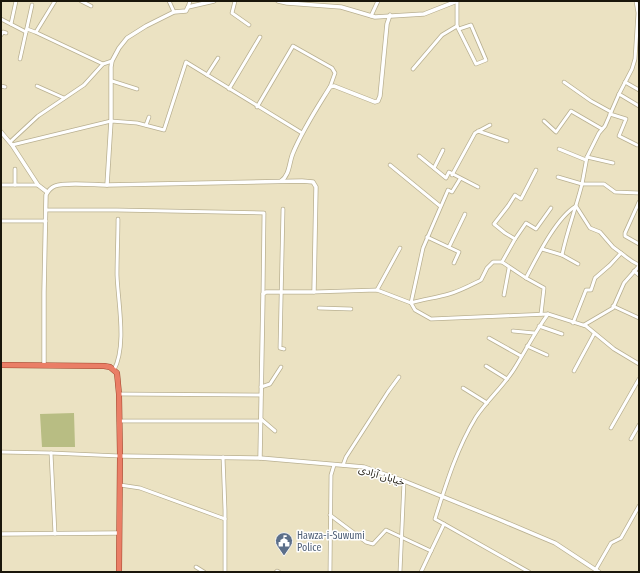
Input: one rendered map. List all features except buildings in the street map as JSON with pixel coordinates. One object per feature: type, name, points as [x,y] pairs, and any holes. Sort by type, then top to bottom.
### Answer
[{"type":"highway","points":[[1,365],[104,366],[110,367],[117,373],[119,381],[120,456],[119,572]]},
{"type":"street","points":[[11,24],[16,1]]},
{"type":"street","points":[[36,32],[54,1]]},
{"type":"street","points":[[81,1],[90,6]]},
{"type":"street","points":[[169,1],[174,12]]},
{"type":"street","points":[[107,185],[111,121],[112,61],[118,48],[127,38],[146,26],[174,12],[186,11],[190,1]]},
{"type":"street","points":[[188,7],[214,1]]},
{"type":"street","points":[[235,1],[232,13],[249,25]]},
{"type":"street","points":[[278,1],[341,7],[371,16],[424,14],[457,1],[458,28],[476,64],[486,60],[471,25],[458,28],[442,35],[413,69]]},
{"type":"street","points":[[371,16],[378,1]]},
{"type":"street","points":[[562,255],[582,184],[586,159],[637,57],[638,13],[636,1]]},
{"type":"street","points":[[20,59],[32,5]]},
{"type":"street","points":[[330,87],[334,86],[375,102],[378,101],[380,96],[387,24],[390,15]]},
{"type":"street","points":[[379,16],[386,20],[387,24]]},
{"type":"street","points":[[1,19],[27,31],[36,32],[103,64]]},
{"type":"street","points":[[1,35],[2,32],[6,33]]},
{"type":"street","points":[[229,89],[260,37]]},
{"type":"street","points":[[258,107],[293,46],[332,68],[335,73],[330,87],[302,133],[292,156],[286,176],[281,181]]},
{"type":"street","points":[[207,75],[218,58]]},
{"type":"street","points":[[11,143],[38,116],[84,85],[103,64],[112,61]]},
{"type":"street","points":[[11,143],[111,121],[137,123],[164,130],[186,62],[302,133]]},
{"type":"street","points":[[112,81],[136,89]]},
{"type":"street","points":[[564,82],[610,113],[626,119],[620,136],[637,145]]},
{"type":"street","points":[[625,82],[639,90]]},
{"type":"street","points":[[1,86],[6,87]]},
{"type":"street","points":[[37,86],[64,98]]},
{"type":"street","points":[[619,94],[639,106]]},
{"type":"street","points":[[544,121],[556,132],[571,111],[602,129]]},
{"type":"street","points":[[146,125],[149,117]]},
{"type":"street","points":[[452,175],[470,139],[475,133],[490,125]]},
{"type":"street","points":[[1,132],[11,143],[38,186],[47,192]]},
{"type":"street","points":[[478,132],[507,141]]},
{"type":"street","points":[[559,149],[586,159],[613,163]]},
{"type":"street","points":[[434,168],[443,150]]},
{"type":"street","points":[[419,156],[446,178],[449,172],[452,175],[478,187]]},
{"type":"street","points":[[390,165],[440,206]]},
{"type":"street","points":[[15,169],[15,185]]},
{"type":"street","points":[[515,239],[494,224],[515,195],[521,199],[536,170]]},
{"type":"street","points":[[286,176],[290,181]]},
{"type":"street","points":[[558,177],[582,184],[604,184],[615,192],[639,194]]},
{"type":"street","points":[[460,179],[452,192],[448,190],[423,248],[411,303],[415,310],[431,319],[548,314],[573,323],[584,325],[621,354],[639,364]]},
{"type":"street","points":[[44,365],[44,292],[47,192],[56,186],[84,184],[107,185],[281,181],[313,182],[316,187],[314,292]]},
{"type":"street","points":[[1,186],[38,186]]},
{"type":"street","points":[[639,202],[625,236],[639,244]]},
{"type":"street","points":[[526,278],[558,224],[571,209],[576,206]]},
{"type":"street","points":[[576,206],[590,228],[600,232],[613,248],[626,256],[630,262],[639,266],[624,282],[613,306],[603,314],[584,325]]},
{"type":"street","points":[[502,262],[526,223],[536,229],[551,208]]},
{"type":"street","points":[[283,209],[280,348],[284,349]]},
{"type":"street","points":[[46,210],[264,212],[260,458]]},
{"type":"street","points":[[449,247],[465,214]]},
{"type":"street","points":[[114,370],[118,363],[120,345],[117,276],[118,219]]},
{"type":"street","points":[[1,222],[46,221]]},
{"type":"street","points":[[428,237],[459,252],[454,263]]},
{"type":"street","points":[[377,290],[400,248]]},
{"type":"street","points":[[542,249],[562,255],[578,264]]},
{"type":"street","points":[[573,323],[586,290],[590,290],[595,278],[621,253]]},
{"type":"street","points":[[263,294],[266,292],[377,290],[411,303],[449,294],[471,285],[481,280],[487,268],[493,262],[502,262],[509,268],[544,288],[541,314]]},
{"type":"street","points":[[504,295],[509,268]]},
{"type":"street","points":[[634,271],[639,275]]},
{"type":"street","points":[[613,306],[638,318],[639,314]]},
{"type":"street","points":[[319,308],[351,309]]},
{"type":"street","points":[[529,572],[435,519],[460,447],[477,416],[507,379],[534,333],[548,314]]},
{"type":"street","points":[[539,326],[562,334]]},
{"type":"street","points":[[513,331],[534,333]]},
{"type":"street","points":[[574,370],[594,334]]},
{"type":"street","points":[[489,338],[521,356]]},
{"type":"street","points":[[527,346],[546,354]]},
{"type":"street","points":[[486,366],[507,379]]},
{"type":"street","points":[[262,387],[270,384],[281,367]]},
{"type":"street","points":[[343,465],[346,457],[399,377]]},
{"type":"street","points":[[611,428],[639,379]]},
{"type":"street","points":[[463,388],[487,403]]},
{"type":"street","points":[[119,394],[261,395]]},
{"type":"street","points":[[119,421],[261,420],[275,431]]},
{"type":"street","points":[[631,439],[639,425]]},
{"type":"street","points":[[1,452],[120,456]]},
{"type":"street","points":[[51,453],[55,534]]},
{"type":"street","name":"خیابان آزادی","points":[[120,456],[260,458],[364,467],[498,518],[555,543],[597,571]]},
{"type":"street","points":[[223,457],[225,572]]},
{"type":"street","points":[[330,572],[331,474],[334,465]]},
{"type":"street","points":[[400,572],[404,482]]},
{"type":"street","points":[[120,485],[140,488],[225,520]]},
{"type":"street","points":[[597,571],[611,543],[621,538],[639,506]]},
{"type":"street","points":[[330,515],[369,544],[373,544],[386,530],[430,551]]},
{"type":"street","points":[[421,572],[444,524]]},
{"type":"street","points":[[1,534],[119,533]]},
{"type":"street","points":[[196,567],[204,572]]},
{"type":"green space","points":[[74,413],[75,447],[42,447],[40,414]]},
{"type":"place","name":"Hawza-i-Suwumi Police","points":[[284,556]]}]
